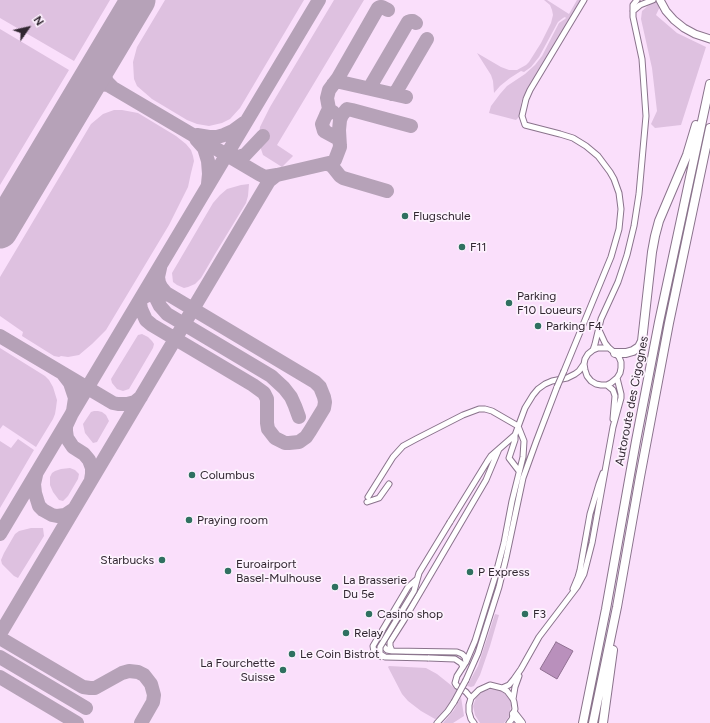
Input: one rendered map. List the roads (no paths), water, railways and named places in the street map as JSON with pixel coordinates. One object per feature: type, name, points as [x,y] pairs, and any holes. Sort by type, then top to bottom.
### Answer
[{"type":"highway","name":"Autoroute des Cigognes","points":[[583,723],[606,609],[659,322],[710,84]]},
{"type":"highway","points":[[612,350],[626,353],[633,351],[642,341],[652,252],[659,221],[686,155],[696,126],[705,107]]},
{"type":"highway","name":"Autoroute des Cigognes","points":[[593,723],[617,607],[669,323],[710,128]]},
{"type":"highway","points":[[603,723],[617,607]]},
{"type":"highway","points":[[514,714],[522,723]]},
{"type":"main road","points":[[660,0],[666,11],[684,28],[695,34],[708,38]]},
{"type":"street","points":[[437,723],[454,702],[478,653],[499,586],[523,478],[557,388],[611,257],[619,229],[621,209],[619,193],[614,178],[598,156],[573,138],[525,125],[522,116],[530,90],[584,0]]},
{"type":"street","points":[[593,350],[601,319],[618,282],[627,255],[634,226],[639,194],[646,116],[642,58],[633,17],[633,5],[636,0]]},
{"type":"street","points":[[634,11],[640,5],[653,0]]},
{"type":"street","points":[[584,364],[587,376],[596,384],[607,385],[617,378],[620,373],[621,362],[619,357],[605,343],[599,330]]},
{"type":"street","points":[[518,471],[509,458],[518,426],[525,408],[533,395],[545,384],[567,378],[579,371],[588,354],[593,350],[598,348],[612,350]]},
{"type":"street","points":[[502,688],[512,682],[539,637],[577,587],[584,574],[592,543],[613,427],[621,398],[617,378]]},
{"type":"street","points":[[607,385],[613,390],[615,396],[613,427]]},
{"type":"street","points":[[389,484],[379,498],[367,500],[393,457],[403,446],[463,415],[479,409],[492,411],[518,426],[524,441],[523,457],[518,471],[504,543],[495,577],[475,641],[457,676],[455,683],[471,698]]},
{"type":"street","points":[[464,665],[455,659],[385,657],[380,654],[380,647],[414,591],[419,574],[487,462],[515,435]]},
{"type":"street","points":[[392,651],[390,642],[486,480],[499,449]]},
{"type":"street","points":[[569,597],[580,570],[590,514],[606,465]]},
{"type":"street","points":[[451,528],[459,527]]},
{"type":"street","points":[[587,533],[592,543]]},
{"type":"street","points":[[383,646],[387,650],[392,651],[457,652],[465,657],[464,665]]},
{"type":"street","points":[[513,699],[521,669]]},
{"type":"street","points":[[474,723],[469,712],[471,698],[479,690],[490,685],[507,691],[513,699],[515,706],[514,714],[509,723]]},
{"type":"place","name":"Flugschule","points":[[405,216]]},
{"type":"place","name":"F11","points":[[462,247]]},
{"type":"place","name":"Parking F10 Loueurs","points":[[509,303]]},
{"type":"place","name":"Parking F4","points":[[538,326]]},
{"type":"place","name":"Columbus","points":[[192,475]]},
{"type":"place","name":"Praying room","points":[[189,520]]},
{"type":"place","name":"Starbucks","points":[[162,560]]},
{"type":"place","name":"Euroairport Basel-Mulhouse","points":[[228,571]]},
{"type":"place","name":"P Express","points":[[470,572]]},
{"type":"place","name":"La Brasserie Du 5e","points":[[335,587]]},
{"type":"place","name":"Casino shop","points":[[369,614]]},
{"type":"place","name":"F3","points":[[525,614]]},
{"type":"place","name":"Relay","points":[[346,633]]},
{"type":"place","name":"Le Coin Bistrot","points":[[292,654]]},
{"type":"place","name":"La Fourchette Suisse","points":[[283,670]]}]
